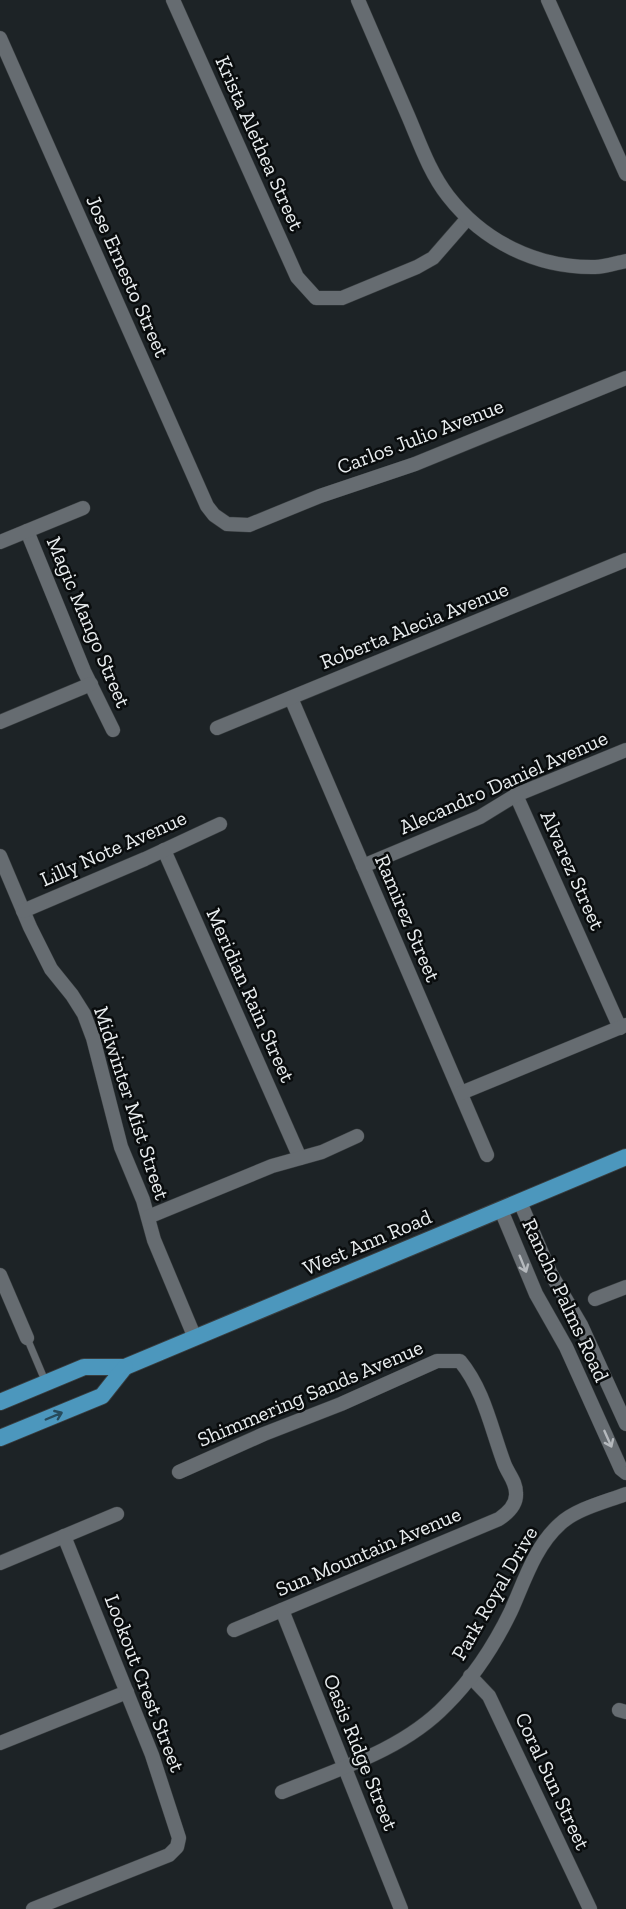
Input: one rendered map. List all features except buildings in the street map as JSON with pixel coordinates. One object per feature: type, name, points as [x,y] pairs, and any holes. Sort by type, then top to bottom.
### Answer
[{"type":"main road","name":"West Ann Road","points":[[0,1402],[84,1367],[125,1367],[626,1157]]},
{"type":"main road","name":"West Ann Road","points":[[0,1438],[102,1396],[125,1367]]},
{"type":"street","name":"Krista Alethea Street","points":[[173,0],[297,277],[316,298],[342,298],[417,267],[433,258],[467,219]]},
{"type":"street","points":[[358,0],[429,165],[447,194],[467,219],[482,232],[501,243],[530,256],[564,266],[597,267],[626,261]]},
{"type":"street","points":[[548,0],[623,157],[626,174]]},
{"type":"street","name":"Jose Ernesto Street","points":[[0,38],[207,506],[214,515],[227,524]]},
{"type":"street","name":"Carlos Julio Avenue","points":[[227,524],[249,525],[320,496],[416,464],[626,378]]},
{"type":"street","points":[[0,542],[82,508]]},
{"type":"street","name":"Magic Mango Street","points":[[27,531],[84,671],[113,730]]},
{"type":"street","name":"Roberta Alecia Avenue","points":[[217,728],[626,560]]},
{"type":"street","points":[[0,722],[91,684]]},
{"type":"street","name":"Ramirez Street","points":[[291,698],[487,1155]]},
{"type":"street","name":"Alecandro Daniel Avenue","points":[[363,866],[480,818],[516,795],[626,750]]},
{"type":"street","name":"Alvarez Street","points":[[516,795],[623,1027]]},
{"type":"street","name":"Lilly Note Avenue","points":[[23,910],[220,824]]},
{"type":"street","name":"Meridian Rain Street","points":[[164,850],[300,1158]]},
{"type":"street","name":"Midwinter Mist Street","points":[[0,856],[51,969],[84,1014],[93,1038],[121,1148],[143,1200],[154,1240],[195,1338]]},
{"type":"street","points":[[460,1093],[623,1027]]},
{"type":"street","points":[[148,1217],[272,1166],[322,1152],[357,1136]]},
{"type":"street","name":"Rancho Palms Road","points":[[520,1202],[551,1274],[581,1325],[626,1424]]},
{"type":"street","name":"Rancho Palms Road","points":[[501,1210],[536,1294],[562,1337],[621,1469],[626,1473]]},
{"type":"street","points":[[0,1275],[27,1338]]},
{"type":"street","points":[[595,1299],[626,1287]]},
{"type":"street","name":"Shimmering Sands Avenue","points":[[179,1473],[264,1434],[341,1404],[437,1361],[460,1361],[473,1376],[480,1390],[505,1467],[514,1482],[516,1495],[514,1504]]},
{"type":"street","name":"Park Royal Drive","points":[[282,1792],[382,1750],[421,1728],[447,1705],[489,1650],[510,1613],[544,1542],[560,1523],[578,1513],[626,1494]]},
{"type":"street","name":"Sun Mountain Avenue","points":[[234,1630],[499,1519],[508,1513],[514,1504]]},
{"type":"street","points":[[0,1563],[117,1514]]},
{"type":"street","name":"Lookout Crest Street","points":[[33,1909],[169,1855],[177,1847],[179,1838],[160,1778],[64,1536]]},
{"type":"street","name":"Oasis Ridge Street","points":[[282,1610],[401,1909]]},
{"type":"street","name":"Coral Sun Street","points":[[470,1676],[489,1696],[590,1909]]},
{"type":"street","points":[[0,1743],[127,1692]]},
{"type":"lane","points":[[27,1338],[46,1383]]}]
